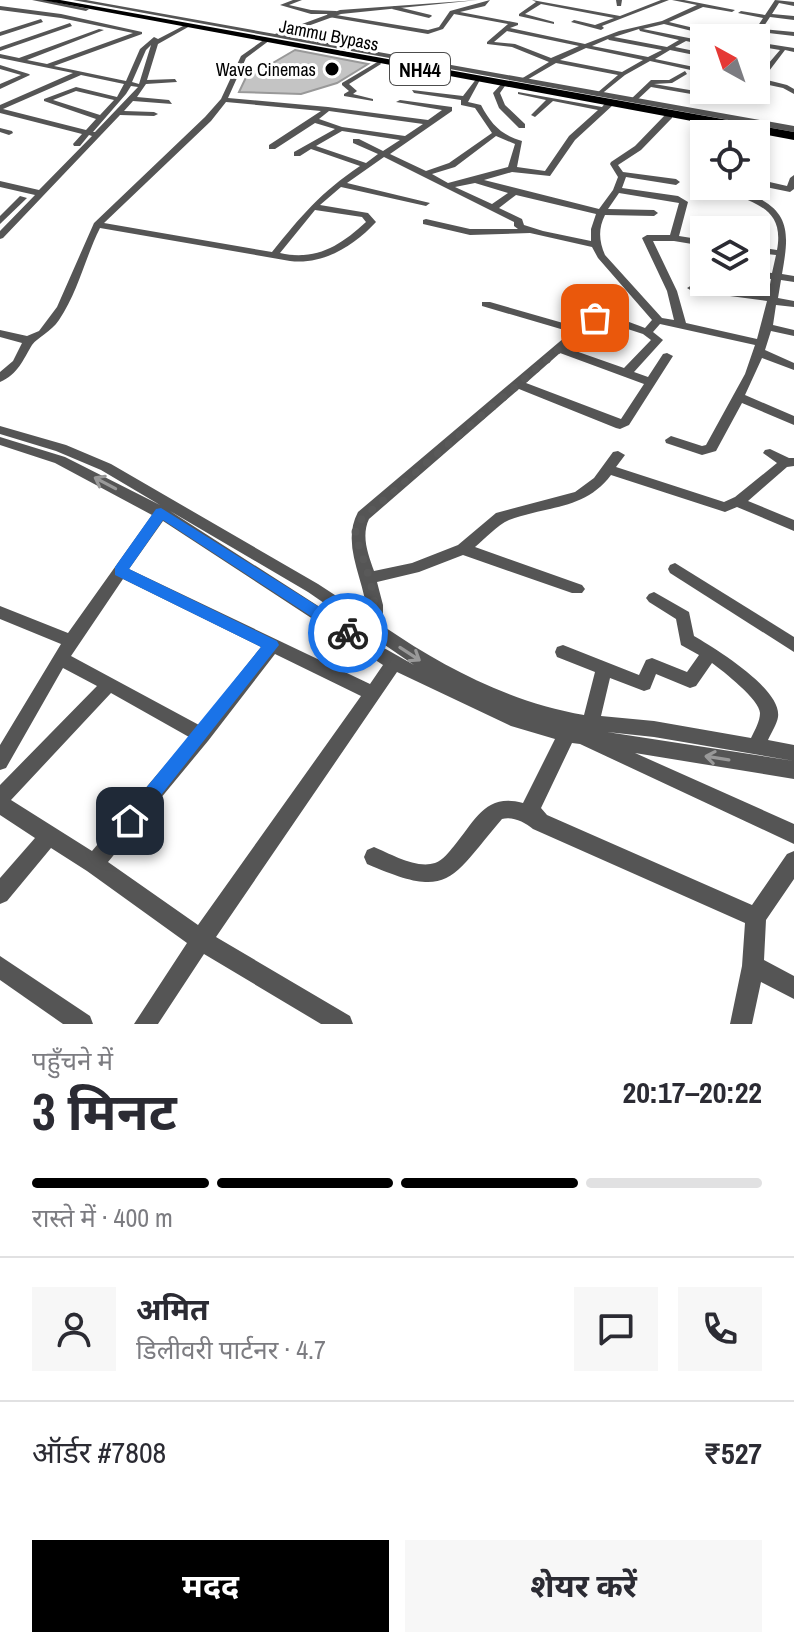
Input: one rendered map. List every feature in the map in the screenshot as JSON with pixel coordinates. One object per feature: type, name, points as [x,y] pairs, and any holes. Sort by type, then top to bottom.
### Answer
[{"type":"highway","name":"Jammu Bypass","points":[[46,0],[794,134]]},
{"type":"highway","name":"Jammu Bypass","points":[[64,0],[584,98],[607,105],[794,134]]},
{"type":"street","points":[[35,0],[183,26]]},
{"type":"street","points":[[76,0],[379,63],[454,75]]},
{"type":"street","points":[[299,0],[283,5],[428,32],[441,28],[453,12],[483,5],[487,0]]},
{"type":"street","points":[[0,333],[30,339],[44,333],[72,288],[86,245],[97,225],[188,139],[224,100],[243,57],[270,39],[332,14],[475,0]]},
{"type":"street","points":[[595,27],[666,0]]},
{"type":"street","points":[[675,0],[732,10]]},
{"type":"street","points":[[552,23],[521,15],[537,1],[618,17]]},
{"type":"street","points":[[635,4],[662,8]]},
{"type":"street","points":[[771,11],[794,4]]},
{"type":"street","points":[[523,80],[553,60],[621,32],[664,22],[702,5]]},
{"type":"street","points":[[747,6],[794,18]]},
{"type":"street","points":[[0,8],[61,16],[140,33],[47,66]]},
{"type":"street","points":[[394,8],[429,16]]},
{"type":"street","points":[[716,15],[722,8]]},
{"type":"street","points":[[674,10],[686,12]]},
{"type":"street","points":[[741,13],[794,10]]},
{"type":"street","points":[[558,11],[576,15],[585,11]]},
{"type":"street","points":[[771,11],[794,26]]},
{"type":"street","points":[[453,12],[542,29]]},
{"type":"street","points":[[0,15],[101,30],[151,44]]},
{"type":"street","points":[[0,34],[41,21]]},
{"type":"street","points":[[574,22],[621,32]]},
{"type":"street","points":[[664,22],[690,28]]},
{"type":"street","points":[[512,23],[489,43],[516,45],[553,60],[623,74]]},
{"type":"street","points":[[0,49],[70,25]]},
{"type":"street","points":[[91,137],[101,118],[129,86],[143,49],[183,26]]},
{"type":"street","points":[[505,29],[690,68]]},
{"type":"street","points":[[638,29],[690,40]]},
{"type":"street","points":[[0,64],[101,30]]},
{"type":"street","points":[[770,31],[794,34]]},
{"type":"street","points":[[590,35],[690,52]]},
{"type":"street","points":[[270,39],[634,100],[794,134]]},
{"type":"street","points":[[599,94],[623,74],[685,39]]},
{"type":"street","points":[[0,221],[27,200],[132,99],[143,84],[151,44]]},
{"type":"street","points":[[770,46],[794,50]]},
{"type":"street","points":[[770,66],[784,48]]},
{"type":"street","points":[[19,60],[129,86],[175,81]]},
{"type":"street","points":[[371,100],[345,95],[354,91],[344,84],[379,63]]},
{"type":"street","points":[[0,64],[76,74]]},
{"type":"street","points":[[0,64],[27,75],[0,87]]},
{"type":"street","points":[[634,100],[656,80],[670,82],[685,73]]},
{"type":"street","points":[[0,112],[76,74]]},
{"type":"street","points":[[479,79],[464,103],[479,108],[483,118],[501,139],[519,143],[512,169]]},
{"type":"street","points":[[504,83],[496,93],[502,106],[522,126]]},
{"type":"street","points":[[770,84],[785,86],[794,92]]},
{"type":"street","points":[[649,85],[690,92]]},
{"type":"street","points":[[101,118],[46,100],[76,89],[118,99]]},
{"type":"street","points":[[381,115],[416,89],[465,98]]},
{"type":"street","points":[[520,93],[690,120]]},
{"type":"street","points":[[132,99],[169,102]]},
{"type":"street","points":[[535,115],[551,99]]},
{"type":"street","points":[[224,100],[427,122]]},
{"type":"street","points":[[274,255],[313,207],[339,184],[449,109],[400,102]]},
{"type":"street","points":[[447,186],[512,169],[548,173],[572,138],[607,105]]},
{"type":"street","points":[[272,147],[328,109]]},
{"type":"street","points":[[0,112],[91,137]]},
{"type":"street","points":[[120,113],[154,114]]},
{"type":"street","points":[[669,116],[638,148],[615,163],[622,179],[595,224],[596,245],[601,256],[658,320],[760,348],[794,367]]},
{"type":"street","points":[[314,120],[341,129],[405,138]]},
{"type":"street","points":[[297,154],[341,129]]},
{"type":"street","points":[[425,174],[452,165],[496,133]]},
{"type":"street","points":[[770,133],[794,134]]},
{"type":"street","points":[[356,141],[519,221],[519,226],[526,232]]},
{"type":"street","points":[[310,146],[367,166]]},
{"type":"street","points":[[620,174],[676,182]]},
{"type":"street","points":[[770,185],[790,189],[794,178]]},
{"type":"street","points":[[475,180],[600,212],[654,213]]},
{"type":"street","points":[[0,184],[35,192]]},
{"type":"street","points":[[339,184],[426,203]]},
{"type":"street","points":[[617,190],[683,201],[674,238]]},
{"type":"street","points":[[493,208],[514,192]]},
{"type":"street","points":[[0,193],[27,200]]},
{"type":"street","points":[[0,236],[27,200]]},
{"type":"street","points":[[671,440],[708,451],[741,398],[760,348],[786,246],[780,224],[759,200]]},
{"type":"street","points":[[97,225],[305,259],[316,257],[347,240],[371,222],[365,215],[313,207]]},
{"type":"street","points":[[426,222],[470,232],[553,234],[596,245]]},
{"type":"street","points":[[780,224],[794,226]]},
{"type":"street","points":[[681,326],[672,291],[647,238],[690,241]]},
{"type":"street","points":[[770,276],[794,279]]},
{"type":"street","points":[[746,296],[794,304]]},
{"type":"street","points":[[486,304],[580,331]]},
{"type":"street","points":[[372,639],[377,606],[355,534],[358,522],[598,318],[647,332],[657,340],[626,373]]},
{"type":"street","points":[[647,332],[658,320]]},
{"type":"street","points":[[767,327],[794,333]]},
{"type":"street","points":[[0,378],[18,363],[30,339]]},
{"type":"street","points":[[560,349],[651,382]]},
{"type":"street","points":[[0,368],[21,356]]},
{"type":"street","points":[[518,384],[620,425],[625,422],[667,356]]},
{"type":"street","points":[[741,398],[794,421]]},
{"type":"street","points":[[0,430],[81,456],[165,508],[274,585],[462,684],[523,709],[577,728],[654,729],[794,753]]},
{"type":"street","points":[[0,441],[60,460],[165,508],[286,572],[372,639],[394,663],[419,678],[517,721],[577,728],[794,770]]},
{"type":"street","points":[[607,469],[719,506],[729,506],[787,464],[770,453]]},
{"type":"street","points":[[369,578],[414,568],[463,549],[501,517],[580,496],[591,489],[618,455]]},
{"type":"street","points":[[737,502],[794,526]]},
{"type":"street","points":[[0,762],[60,658],[63,638],[120,571],[165,508]]},
{"type":"street","points":[[463,549],[577,589]]},
{"type":"street","points":[[675,569],[794,645]]},
{"type":"street","points":[[120,571],[372,693]]},
{"type":"street","points":[[274,585],[286,572]]},
{"type":"street","points":[[654,598],[683,616],[687,640],[736,671],[768,705],[769,717],[757,745]]},
{"type":"street","points":[[0,612],[63,638]]},
{"type":"street","points":[[94,864],[202,735],[272,645]]},
{"type":"street","points":[[563,652],[644,684],[654,665],[690,681],[709,654]]},
{"type":"street","points":[[60,658],[202,735]]},
{"type":"street","points":[[145,1024],[394,663]]},
{"type":"street","points":[[532,815],[531,807],[577,728],[604,668]]},
{"type":"street","points":[[109,684],[0,801],[201,940],[342,1024]]},
{"type":"street","points":[[577,728],[601,748],[794,834]]},
{"type":"street","points":[[374,857],[406,871],[437,874],[451,865],[496,811],[507,808],[532,815],[540,822],[756,917]]},
{"type":"street","points":[[0,894],[49,836]]},
{"type":"street","points":[[741,1024],[753,966],[756,917],[794,861]]},
{"type":"street","points":[[753,966],[794,988]]},
{"type":"street","points":[[0,967],[82,1024]]},
{"type":"building","points":[[295,50],[368,64],[337,83],[301,94],[239,92],[249,71],[259,71]]},
{"type":"way so far","points":[[348,633],[369,647],[377,620],[377,606],[355,534],[358,522],[595,318]]},
{"type":"place","name":"Wave Cinemas","points":[[332,69]]},
{"type":"route","points":[[130,821],[272,645],[120,571],[161,513],[348,633]]}]
